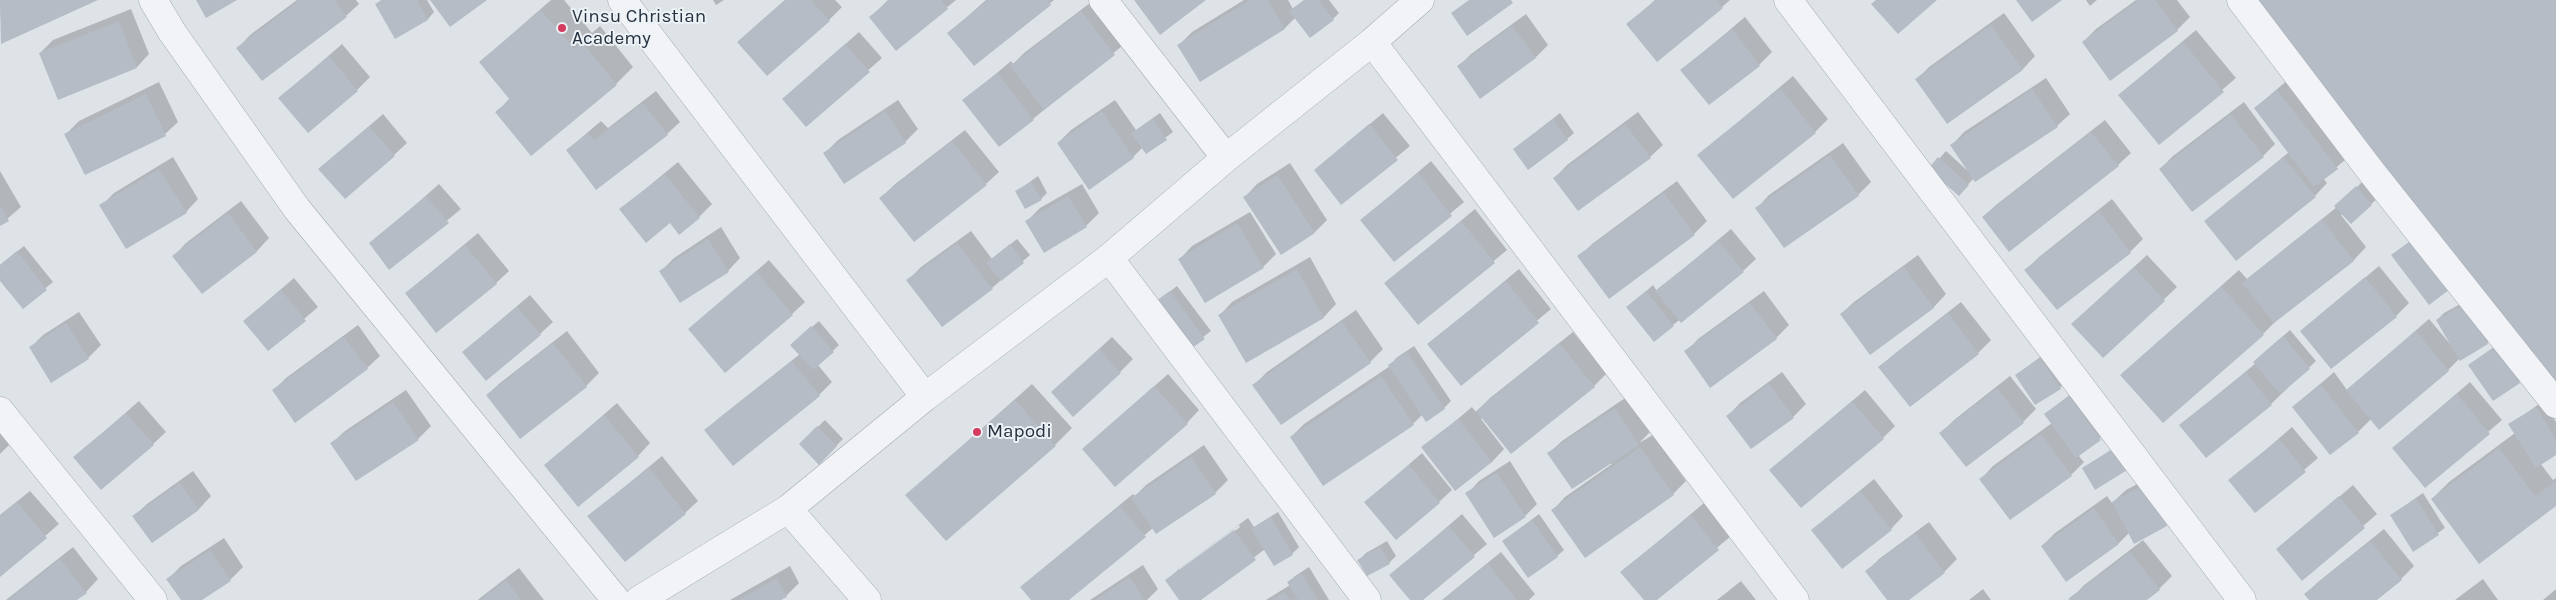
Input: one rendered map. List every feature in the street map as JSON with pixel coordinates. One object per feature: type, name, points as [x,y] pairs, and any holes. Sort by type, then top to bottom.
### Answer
[{"type":"street","points":[[153,0],[172,32],[297,209],[616,600]]},
{"type":"street","points":[[622,0],[925,397]]},
{"type":"street","points":[[1103,0],[1226,158]]},
{"type":"street","points":[[639,600],[788,510],[925,397],[1109,258],[1226,158],[1372,42],[1420,0]]},
{"type":"street","points":[[1788,0],[2242,600]]},
{"type":"street","points":[[2242,0],[2370,170],[2556,404]]},
{"type":"street","points":[[1372,42],[1795,600]]},
{"type":"street","points":[[1109,258],[1367,600]]},
{"type":"street","points":[[0,411],[153,600]]},
{"type":"street","points":[[788,510],[867,600]]},
{"type":"building","points":[[0,0],[98,0],[1,44]]},
{"type":"building","points":[[196,0],[237,0],[206,18]]},
{"type":"building","points":[[300,0],[334,0],[347,17],[262,81],[236,48]]},
{"type":"building","points":[[382,0],[417,0],[428,20],[395,39],[375,4]]},
{"type":"building","points":[[430,0],[487,0],[450,27]]},
{"type":"building","points":[[785,0],[811,0],[830,21],[767,76],[737,42]]},
{"type":"building","points":[[890,0],[941,0],[948,9],[896,51],[869,17]]},
{"type":"building","points":[[988,0],[1048,0],[1051,5],[974,66],[947,33]]},
{"type":"building","points":[[1134,0],[1206,0],[1160,35]]},
{"type":"building","points":[[1250,0],[1268,0],[1285,29],[1200,82],[1177,45]]},
{"type":"building","points":[[1304,0],[1318,0],[1334,20],[1310,38],[1289,11]]},
{"type":"building","points":[[1469,0],[1511,0],[1513,3],[1467,36],[1451,13]]},
{"type":"building","points":[[1656,0],[1716,0],[1723,8],[1657,62],[1626,24]]},
{"type":"building","points":[[1876,0],[1937,0],[1898,34],[1871,4]]},
{"type":"building","points":[[2016,0],[2062,0],[2032,22]]},
{"type":"building","points":[[2138,0],[2155,0],[2178,31],[2110,81],[2082,42]]},
{"type":"building","points":[[2251,0],[2556,0],[2556,384]]},
{"type":"building","points":[[541,10],[574,49],[582,42],[617,85],[531,156],[495,112],[510,100],[479,62]]},
{"type":"building","points":[[1081,11],[1115,55],[1044,110],[1010,66]]},
{"type":"building","points":[[119,21],[137,68],[58,100],[39,53]]},
{"type":"building","points":[[1991,25],[2023,70],[1947,124],[1915,79]]},
{"type":"building","points":[[1512,26],[1536,58],[1480,99],[1457,66]]},
{"type":"building","points":[[1732,29],[1760,66],[1709,105],[1680,70]]},
{"type":"building","points":[[2183,42],[2224,92],[2159,145],[2118,95]]},
{"type":"building","points":[[845,44],[870,72],[806,127],[782,99]]},
{"type":"building","points":[[329,56],[358,91],[308,133],[278,98]]},
{"type":"building","points":[[997,73],[1034,120],[999,147],[962,100]]},
{"type":"building","points":[[1780,88],[1816,133],[1733,199],[1697,155]]},
{"type":"building","points":[[2032,89],[2058,127],[1975,182],[1950,145]]},
{"type":"building","points":[[2277,90],[2338,169],[2314,187],[2254,108]]},
{"type":"building","points":[[146,94],[166,136],[85,175],[64,134]]},
{"type":"building","points":[[643,103],[668,135],[596,190],[566,150],[588,133],[594,140]]},
{"type":"building","points":[[885,111],[906,143],[844,184],[823,153]]},
{"type":"building","points":[[1102,111],[1134,158],[1089,190],[1057,143]]},
{"type":"building","points":[[2231,114],[2264,157],[2192,212],[2159,169]]},
{"type":"building","points":[[1153,119],[1167,140],[1146,154],[1131,133]]},
{"type":"building","points":[[1553,119],[1568,140],[1528,170],[1513,149]]},
{"type":"building","points":[[1369,124],[1398,160],[1341,205],[1314,170]]},
{"type":"building","points":[[1625,124],[1651,158],[1578,211],[1553,178]]},
{"type":"building","points":[[369,126],[395,156],[345,199],[318,169]]},
{"type":"building","points":[[2091,132],[2119,166],[2009,252],[1982,217]]},
{"type":"building","points":[[952,141],[987,185],[914,242],[879,198]]},
{"type":"building","points":[[1830,155],[1859,196],[1784,248],[1755,208]]},
{"type":"building","points":[[1938,157],[1969,185],[1959,196],[1928,169]]},
{"type":"building","points":[[2283,157],[2316,197],[2236,261],[2204,221]]},
{"type":"building","points":[[159,169],[187,213],[126,249],[99,205]]},
{"type":"building","points":[[1418,173],[1452,216],[1394,262],[1360,220]]},
{"type":"building","points":[[665,174],[700,218],[679,235],[670,223],[646,243],[619,209]]},
{"type":"building","points":[[1277,175],[1315,233],[1281,255],[1243,197]]},
{"type":"building","points":[[1031,182],[1042,200],[1025,209],[1015,191]]},
{"type":"building","points":[[2356,186],[2372,205],[2351,224],[2334,206]]},
{"type":"building","points":[[1664,193],[1695,235],[1609,299],[1577,256]]},
{"type":"building","points":[[426,196],[449,223],[389,270],[369,243]]},
{"type":"building","points":[[1068,196],[1087,227],[1044,253],[1025,221]]},
{"type":"building","points":[[0,205],[9,221],[0,226]]},
{"type":"building","points":[[2099,211],[2131,253],[2057,310],[2024,270]]},
{"type":"building","points":[[228,213],[257,252],[202,294],[172,256]]},
{"type":"building","points":[[2322,219],[2354,261],[2274,323],[2242,283]]},
{"type":"building","points":[[1461,221],[1495,263],[1418,325],[1384,283]]},
{"type":"building","points":[[1237,223],[1264,268],[1205,303],[1178,259]]},
{"type":"building","points":[[2416,237],[2453,287],[2429,305],[2391,255]]},
{"type":"building","points":[[708,239],[729,272],[680,303],[659,271]]},
{"type":"building","points":[[1718,241],[1744,272],[1681,323],[1655,291]]},
{"type":"building","points":[[957,243],[993,289],[942,327],[906,280]]},
{"type":"building","points":[[1010,244],[1024,263],[1001,281],[986,263]]},
{"type":"building","points":[[465,245],[497,284],[436,333],[405,293]]},
{"type":"building","points":[[17,251],[47,290],[23,309],[0,281],[0,265]]},
{"type":"building","points":[[1904,267],[1934,308],[1870,355],[1840,314]]},
{"type":"building","points":[[2134,267],[2165,301],[2103,358],[2071,324]]},
{"type":"building","points":[[1297,269],[1324,318],[1246,363],[1218,315]]},
{"type":"building","points":[[756,271],[793,315],[725,373],[688,329]]},
{"type":"building","points":[[2365,277],[2397,317],[2331,369],[2300,331]]},
{"type":"building","points":[[1506,281],[1539,323],[1461,386],[1427,344]]},
{"type":"building","points":[[2221,286],[2264,335],[2163,423],[2120,375]]},
{"type":"building","points":[[281,290],[306,321],[268,351],[243,321]]},
{"type":"building","points":[[1170,291],[1205,339],[1186,352],[1150,305]]},
{"type":"building","points":[[1646,291],[1674,326],[1654,342],[1626,307]]},
{"type":"building","points":[[1750,303],[1777,339],[1710,388],[1684,351]]},
{"type":"building","points":[[2464,304],[2488,344],[2460,361],[2436,320]]},
{"type":"building","points":[[517,307],[541,335],[486,381],[462,352]]},
{"type":"building","points":[[1948,313],[1979,354],[1910,407],[1878,367]]},
{"type":"building","points":[[1342,322],[1371,363],[1281,425],[1252,385]]},
{"type":"building","points":[[66,323],[89,359],[51,383],[29,347]]},
{"type":"building","points":[[811,326],[834,352],[813,370],[790,345]]},
{"type":"building","points":[[2416,331],[2449,371],[2379,430],[2346,390]]},
{"type":"building","points":[[2283,336],[2310,369],[2280,394],[2253,362]]},
{"type":"building","points":[[344,337],[368,369],[295,423],[272,390]]},
{"type":"building","points":[[553,343],[587,387],[520,439],[486,395]]},
{"type":"building","points":[[1559,343],[1595,387],[1511,454],[1476,411]]},
{"type":"building","points":[[2494,347],[2520,383],[2493,401],[2468,365]]},
{"type":"building","points":[[1099,349],[1121,373],[1073,417],[1051,392]]},
{"type":"building","points":[[1407,352],[1445,409],[1426,422],[1388,365]]},
{"type":"building","points":[[2040,358],[2061,389],[2035,405],[2015,375]]},
{"type":"building","points":[[792,361],[820,396],[733,466],[704,430]]},
{"type":"building","points":[[2246,372],[2272,405],[2206,458],[2179,425]]},
{"type":"building","points":[[1381,376],[1414,425],[1323,486],[1290,437]]},
{"type":"building","points":[[1769,384],[1794,418],[1751,449],[1726,416]]},
{"type":"building","points":[[2320,384],[2359,433],[2330,455],[2292,407]]},
{"type":"building","points":[[1154,386],[1188,424],[1115,487],[1082,449]]},
{"type":"building","points":[[1997,388],[2024,423],[1966,467],[1939,433]]},
{"type":"building","points":[[2457,394],[2490,434],[2425,488],[2392,448]]},
{"type":"building","points":[[2069,396],[2101,440],[2076,458],[2044,414]]},
{"type":"building","points":[[1015,400],[1056,446],[946,541],[905,495]]},
{"type":"building","points":[[1852,401],[1884,439],[1801,508],[1769,470]]},
{"type":"building","points":[[393,402],[419,440],[356,481],[330,443]]},
{"type":"building","points":[[2536,407],[2556,439],[2556,455],[2536,468],[2508,424]]},
{"type":"building","points":[[1615,408],[1639,445],[1572,489],[1547,453]]},
{"type":"building","points":[[126,413],[154,445],[101,490],[73,457]]},
{"type":"building","points":[[604,415],[639,457],[578,507],[544,465]]},
{"type":"building","points":[[1458,419],[1492,462],[1455,491],[1421,447]]},
{"type":"building","points":[[817,426],[837,446],[819,465],[799,444]]},
{"type":"building","points":[[2041,434],[2072,476],[2010,520],[1979,479]]},
{"type":"building","points":[[2279,439],[2306,472],[2255,513],[2228,480]]},
{"type":"building","points":[[2119,445],[2132,467],[2095,490],[2082,468]]},
{"type":"building","points":[[1640,447],[1674,495],[1585,558],[1551,510]]},
{"type":"building","points":[[2499,448],[2535,496],[2556,481],[2556,506],[2479,564],[2431,499]]},
{"type":"building","points":[[1191,457],[1216,494],[1156,534],[1131,498]]},
{"type":"building","points":[[1409,465],[1440,503],[1396,540],[1364,502]]},
{"type":"building","points":[[649,468],[686,514],[625,562],[587,516]]},
{"type":"building","points":[[1497,473],[1526,517],[1494,538],[1465,493]]},
{"type":"building","points":[[180,483],[199,510],[152,543],[132,516]]},
{"type":"building","points":[[2145,484],[2167,526],[2134,544],[2112,502]]},
{"type":"building","points":[[1860,491],[1892,530],[1842,569],[1811,530]]},
{"type":"building","points":[[2339,496],[2365,528],[2302,581],[2276,549]]},
{"type":"building","points":[[2416,499],[2439,535],[2413,552],[2390,515]]},
{"type":"building","points":[[17,502],[47,538],[0,577],[0,516]]},
{"type":"building","points":[[1120,506],[1146,537],[1069,600],[1031,600],[1020,587]]},
{"type":"building","points":[[2094,508],[2119,544],[2066,582],[2041,546]]},
{"type":"building","points":[[1691,515],[1719,550],[1657,600],[1644,600],[1620,572]]},
{"type":"building","points":[[1271,517],[1293,555],[1274,566],[1251,529]]},
{"type":"building","points":[[1532,520],[1558,557],[1528,578],[1502,541]]},
{"type":"building","points":[[1449,526],[1475,557],[1423,600],[1410,600],[1389,575]]},
{"type":"building","points":[[1234,530],[1256,560],[1201,600],[1179,600],[1165,580]]},
{"type":"building","points":[[1915,533],[1945,573],[1909,600],[1887,600],[1865,571]]},
{"type":"building","points":[[2370,541],[2402,580],[2377,600],[2309,600],[2304,594]]},
{"type":"building","points":[[1380,547],[1390,564],[1367,576],[1357,560]]},
{"type":"building","points":[[210,550],[231,581],[202,600],[181,600],[166,579]]},
{"type":"building","points":[[2130,552],[2160,590],[2147,600],[2068,599]]},
{"type":"building","points":[[60,559],[87,593],[77,600],[8,600]]},
{"type":"building","points":[[1488,564],[1517,600],[1443,600]]},
{"type":"building","points":[[1301,573],[1318,600],[1298,600],[1287,582]]},
{"type":"building","points":[[1130,577],[1144,600],[1095,600]]},
{"type":"building","points":[[777,578],[787,597],[781,600],[738,600]]},
{"type":"building","points":[[506,580],[521,600],[480,600]]},
{"type":"building","points":[[1284,592],[1290,600],[1272,600]]},
{"type":"place","name":"Vinsu Christian Academy","points":[[562,28]]},
{"type":"place","name":"Mapodi","points":[[977,432]]}]
